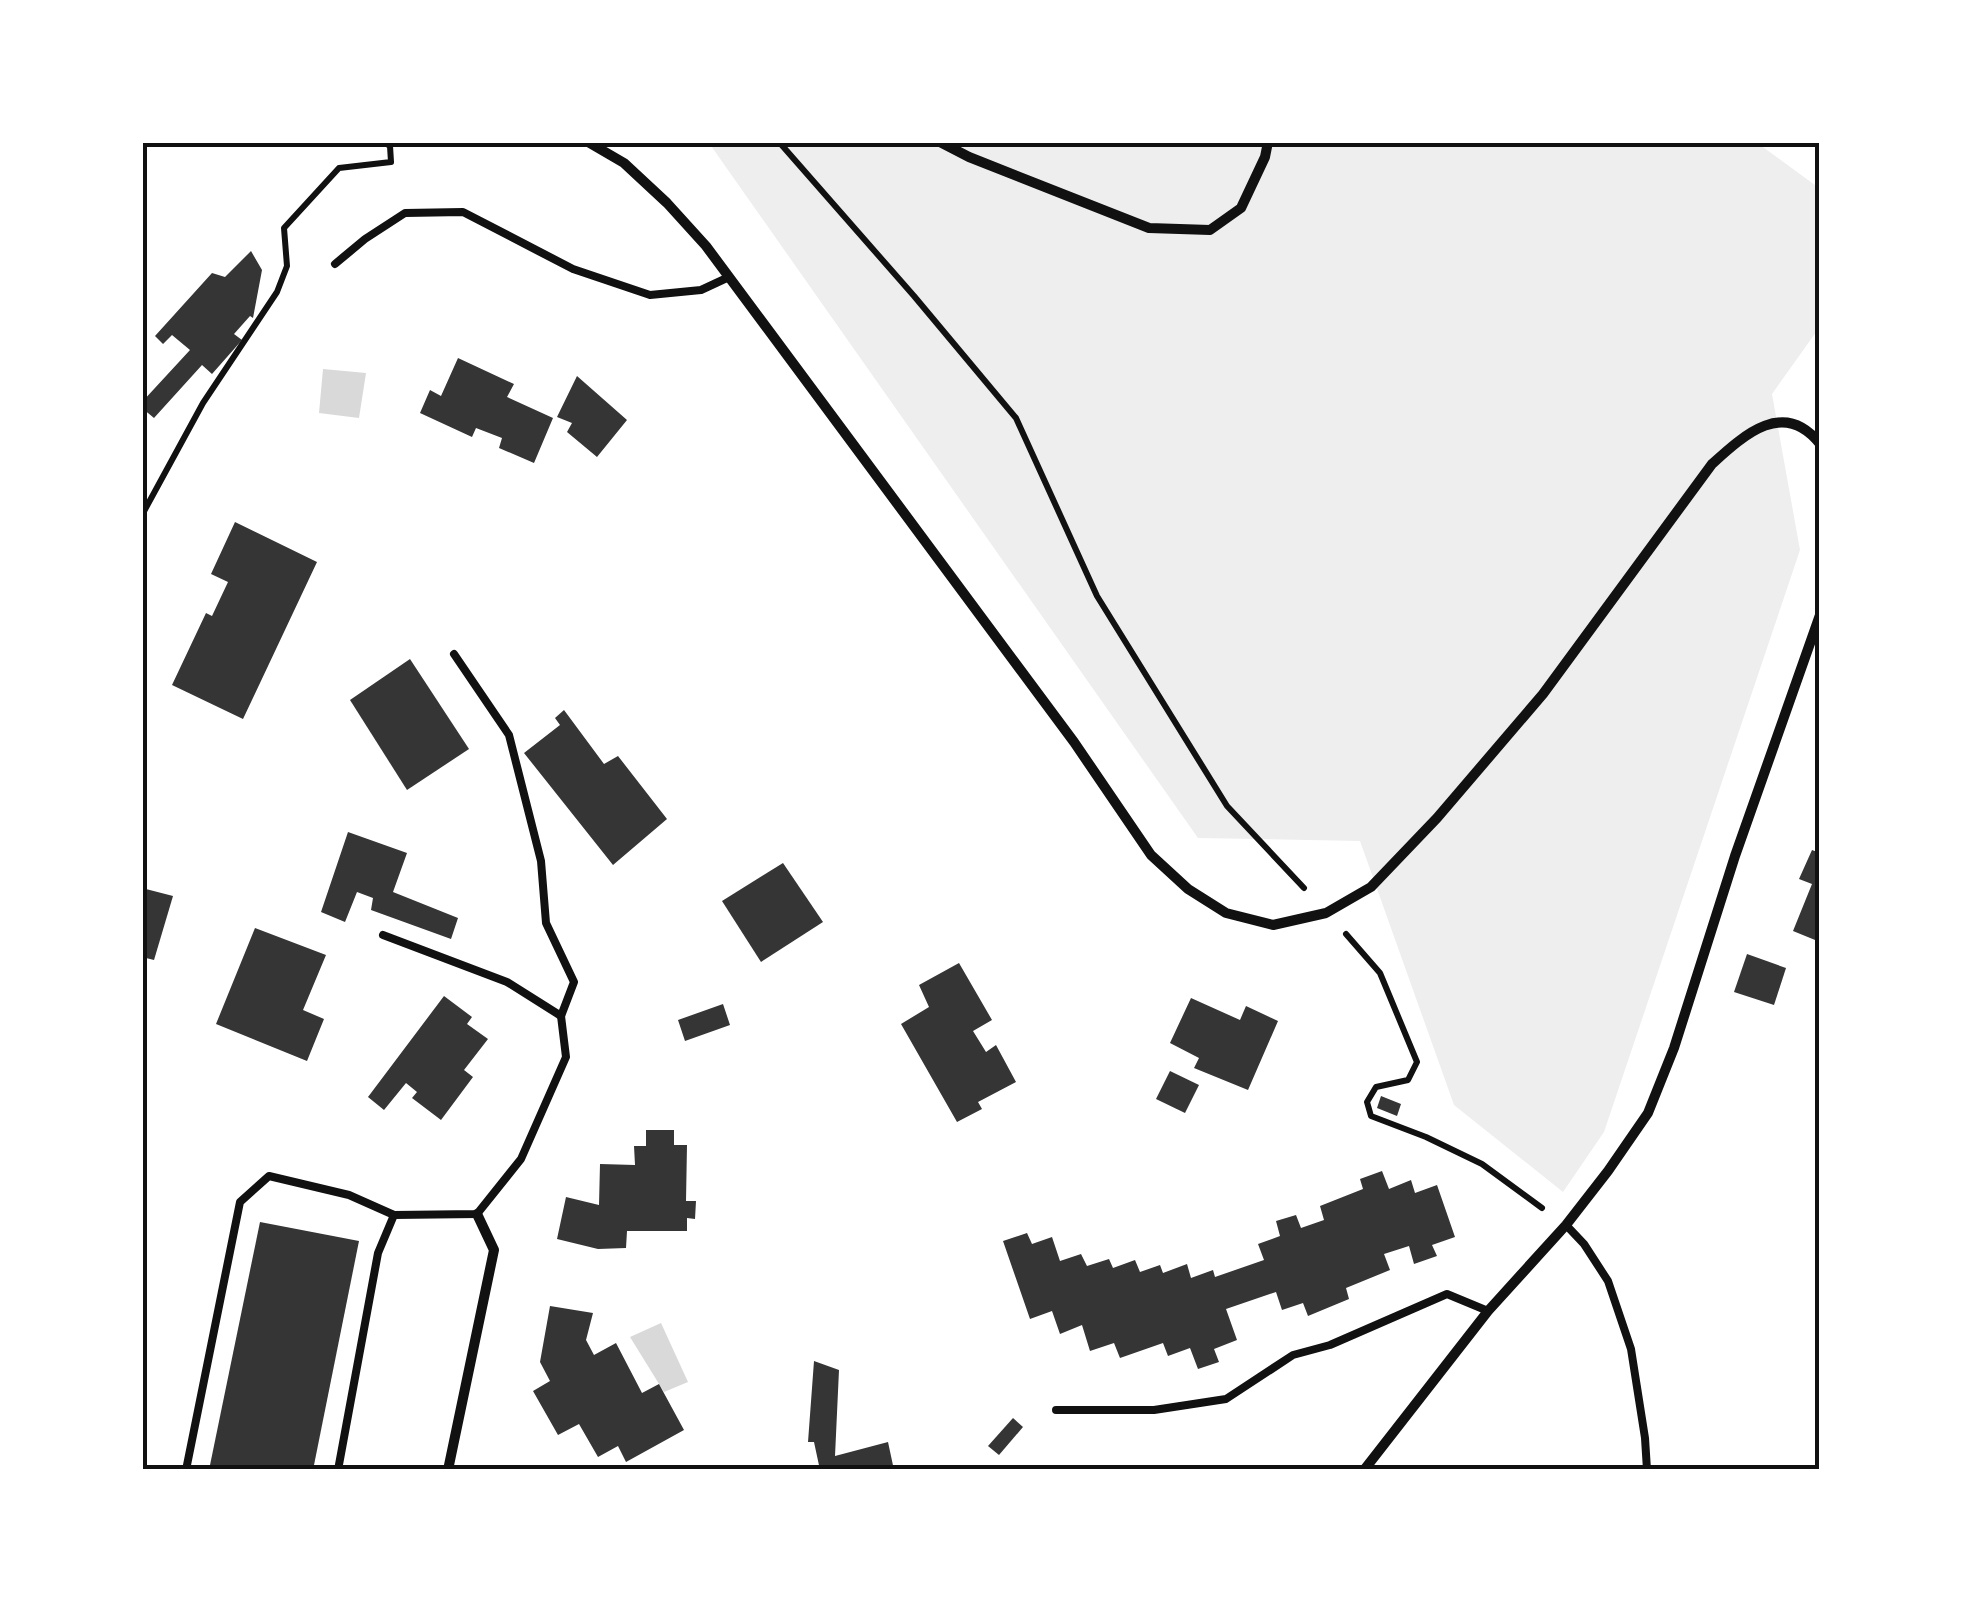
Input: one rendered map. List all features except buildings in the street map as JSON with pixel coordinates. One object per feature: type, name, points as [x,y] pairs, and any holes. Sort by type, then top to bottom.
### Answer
[{"type":"street","points":[[588,142],[624,163],[668,202],[730,277],[1074,742],[1151,855],[1188,889],[1226,913],[1273,925],[1326,913],[1371,887],[1437,818],[1542,694],[1712,464],[1744,435],[1776,421],[1808,429],[1820,444]]},
{"type":"street","points":[[940,142],[1149,228],[1210,230],[1242,208],[1268,142]]},
{"type":"street","points":[[1364,1470],[1488,1312],[1566,1226],[1648,1113],[1674,1048],[1735,856],[1820,615]]},
{"type":"street","points":[[448,1470],[494,1250],[477,1214]]},
{"type":"lane","points":[[335,264],[364,239],[405,213],[463,212],[573,269],[650,296],[700,290],[730,277]]},
{"type":"lane","points":[[186,1470],[240,1202],[269,1176],[350,1196],[394,1216],[477,1214],[521,1159],[566,1057],[561,1016],[574,982],[546,923],[541,860],[509,735],[454,654]]},
{"type":"lane","points":[[383,935],[506,982],[561,1016]]},
{"type":"lane","points":[[338,1470],[378,1253],[394,1216]]},
{"type":"lane","points":[[1566,1226],[1584,1244],[1608,1282],[1630,1350],[1647,1470]]},
{"type":"lane","points":[[1056,1410],[1154,1410],[1226,1399],[1294,1355],[1330,1344],[1447,1294],[1488,1312]]},
{"type":"path","points":[[142,515],[203,403],[278,292],[286,266],[284,228],[339,168],[391,162],[390,146],[382,142]]},
{"type":"path","points":[[779,142],[1016,418],[1097,596],[1227,806],[1380,972],[1416,1062],[1408,1080],[1376,1087],[1367,1102],[1372,1116],[1482,1164],[1566,1226]]},
{"type":"shaded area","points":[[1756,142],[1819,188],[1819,328],[1772,394],[1800,550],[1604,1132],[1563,1192],[1454,1105],[1360,841],[1198,838],[709,143]]},
{"type":"shaded area","points":[[323,369],[366,373],[359,418],[319,413]]},
{"type":"shaded area","points":[[661,1323],[688,1382],[664,1392],[630,1337]]}]
